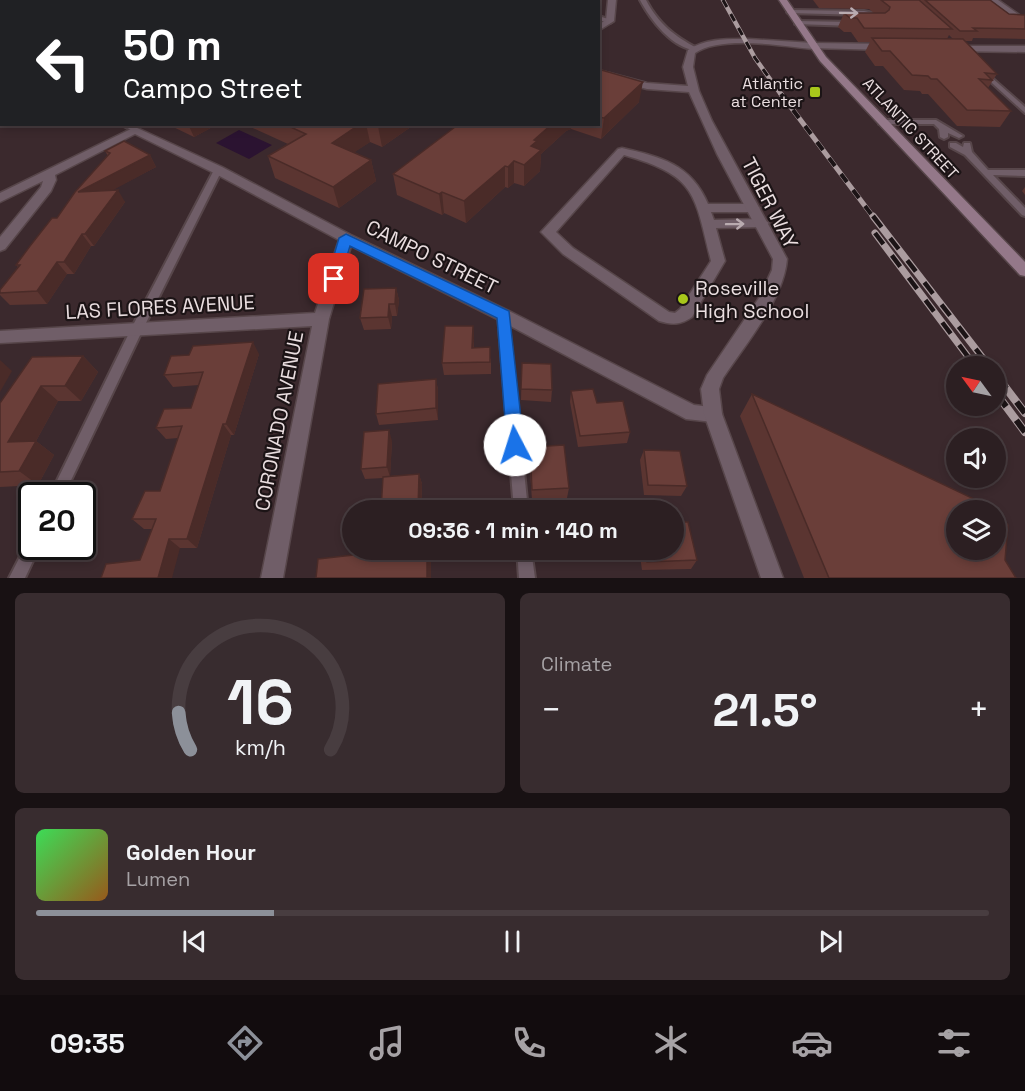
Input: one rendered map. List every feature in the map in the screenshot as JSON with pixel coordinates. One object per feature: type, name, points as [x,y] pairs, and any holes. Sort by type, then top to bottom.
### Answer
[{"type":"main road","name":"ATLANTIC STREET","points":[[783,0],[813,46],[882,123],[1025,271]]},
{"type":"street","points":[[600,28],[610,21],[612,0]]},
{"type":"street","points":[[993,0],[1025,23]]},
{"type":"street","points":[[946,44],[956,48],[1025,49]]},
{"type":"street","points":[[695,49],[706,45],[751,50],[813,46],[900,47]]},
{"type":"street","name":"TIGER WAY","points":[[695,49],[688,58],[694,89],[711,133],[780,259],[779,270],[766,300],[716,375],[710,389],[713,414],[772,578]]},
{"type":"street","points":[[600,74],[647,86],[694,89]]},
{"type":"street","points":[[0,198],[129,127]]},
{"type":"street","name":"CAMPO STREET","points":[[129,127],[218,170],[346,238],[504,315],[692,412],[713,414]]},
{"type":"street","points":[[622,152],[668,167],[687,179],[703,208],[718,261],[686,314],[677,319],[665,317],[568,251],[548,232],[622,152]]},
{"type":"street","points":[[0,246],[47,188],[50,180],[49,173]]},
{"type":"street","points":[[703,208],[753,208]]},
{"type":"street","points":[[708,224],[762,223]]},
{"type":"street","name":"CORONADO AVENUE","points":[[272,578],[321,320],[346,238]]},
{"type":"street","name":"LAS FLORES AVENUE","points":[[0,337],[321,320]]},
{"type":"lane","points":[[643,0],[653,20],[662,30],[695,49]]},
{"type":"lane","points":[[790,12],[869,13],[879,22],[797,23]]},
{"type":"lane","points":[[600,18],[610,21]]},
{"type":"lane","points":[[956,48],[965,56]]},
{"type":"lane","points":[[974,63],[1025,111]]},
{"type":"lane","points":[[882,123],[936,122],[943,133],[959,136]]},
{"type":"lane","points":[[953,145],[967,149],[985,172],[1025,213]]},
{"type":"lane","points":[[63,482],[137,329],[218,170]]},
{"type":"lane","points":[[985,172],[1025,173]]},
{"type":"lane","points":[[504,315],[520,500]]},
{"type":"lane","points":[[17,578],[26,560]]},
{"type":"lane","points":[[526,560],[527,578]]},
{"type":"shaded area","points":[[239,130],[272,145],[249,159],[216,143]]},
{"type":"building","points":[[881,0],[919,0],[952,29],[864,28],[857,18],[850,18],[844,13],[885,13],[890,7]]},
{"type":"building","points":[[925,0],[990,0],[1009,14],[1025,15],[1025,29],[973,28],[977,31],[960,31]]},
{"type":"building","points":[[872,38],[963,39],[997,74],[985,73],[992,80],[979,79],[1011,111],[967,110],[937,79],[912,75],[890,51],[882,51]]},
{"type":"building","points":[[600,70],[643,82],[604,118],[600,117]]},
{"type":"building","points":[[288,126],[357,126],[332,143],[371,160],[333,187],[268,156],[306,134]]},
{"type":"building","points":[[456,126],[550,126],[534,140],[537,141],[531,146],[541,150],[524,165],[514,161],[508,167],[505,166],[464,201],[442,192],[439,194],[393,174]]},
{"type":"building","points":[[124,141],[150,155],[78,192],[118,190],[85,234],[82,234],[64,262],[57,262],[37,291],[0,293],[20,265],[16,265],[52,218],[57,218],[75,192],[110,153],[105,151]]},
{"type":"building","points":[[396,288],[395,304],[389,304],[388,317],[360,318],[364,289]]},
{"type":"building","points":[[445,326],[473,326],[472,348],[490,347],[490,362],[442,363]]},
{"type":"building","points":[[253,342],[226,424],[223,424],[187,539],[169,539],[158,578],[101,578],[106,564],[140,560],[156,519],[132,519],[145,491],[160,491],[182,426],[156,428],[164,409],[191,408],[203,372],[164,375],[171,356],[189,355],[193,346]]},
{"type":"building","points":[[83,356],[65,386],[41,386],[8,442],[36,441],[19,471],[0,472],[0,403],[32,357]]},
{"type":"building","points":[[522,363],[551,364],[552,390],[521,389]]},
{"type":"building","points":[[436,379],[436,408],[376,414],[378,384]]},
{"type":"building","points":[[593,389],[597,403],[623,401],[630,432],[580,436],[571,391]]},
{"type":"building","points":[[752,394],[946,486],[946,488],[976,500],[946,500],[946,560],[1005,560],[1016,578],[829,578]]},
{"type":"building","points":[[389,430],[387,467],[361,469],[364,432]]},
{"type":"building","points":[[564,445],[569,488],[532,490],[530,447]]},
{"type":"building","points":[[644,450],[680,451],[687,486],[648,485]]},
{"type":"building","points":[[419,474],[418,500],[382,500],[383,477]]},
{"type":"building","points":[[684,522],[688,522],[697,560],[647,562],[647,560],[684,560]]},
{"type":"building","points":[[1006,523],[1008,525],[1006,548]]},
{"type":"building","points":[[342,556],[342,560],[427,560],[427,578],[316,578],[318,559]]},
{"type":"railway","points":[[723,0],[755,58],[782,96]]},
{"type":"railway","points":[[781,94],[874,218]]},
{"type":"railway","points":[[873,216],[981,356]]},
{"type":"railway","points":[[875,233],[967,356]]},
{"type":"railway","points":[[1006,388],[1025,413]]},
{"type":"railway","points":[[1006,406],[1025,432]]},
{"type":"place","name":"Atlantic at Center","points":[[815,92]]},
{"type":"place","name":"Roseville High School","points":[[683,299]]},
{"type":"route","points":[[334,279],[346,238],[504,315],[515,445]]}]
